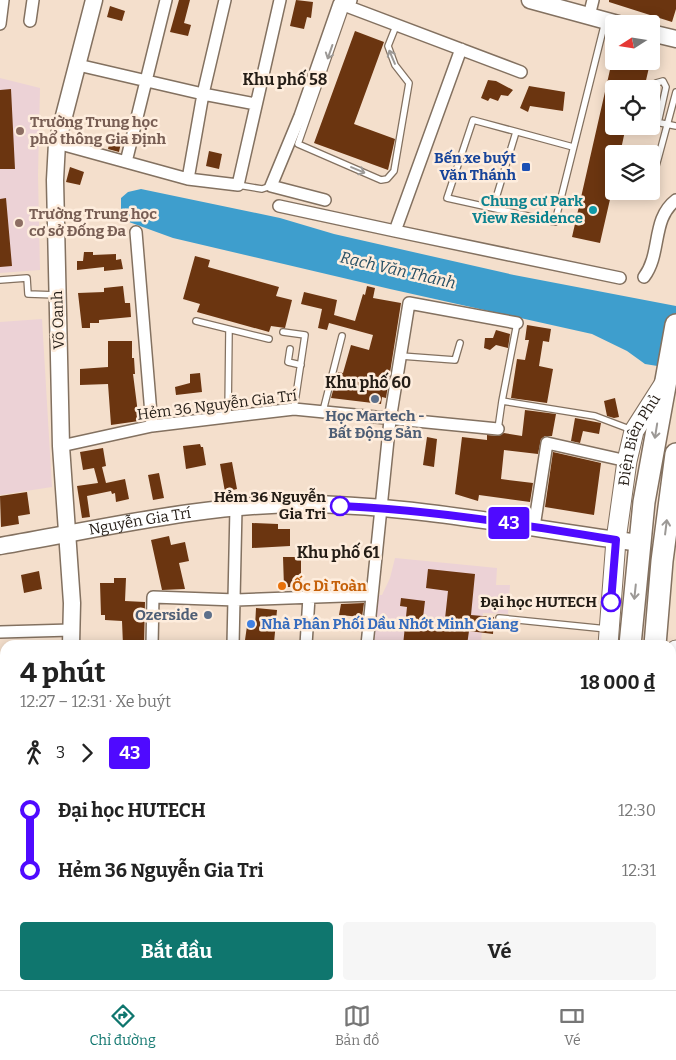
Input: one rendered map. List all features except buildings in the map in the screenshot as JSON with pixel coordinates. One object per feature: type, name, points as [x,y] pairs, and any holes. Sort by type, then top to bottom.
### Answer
[{"type":"highway","points":[[664,383],[676,325]]},
{"type":"highway","name":"Điện Biên Phủ","points":[[630,640],[644,502],[664,383]]},
{"type":"highway","points":[[655,640],[662,561],[676,454]]},
{"type":"main road","name":"Điện Biên Phủ","points":[[608,637],[616,540],[627,461],[634,431],[664,383]]},
{"type":"street","points":[[0,24],[2,0]]},
{"type":"street","points":[[30,21],[33,0]]},
{"type":"street","name":"Võ Oanh","points":[[71,638],[61,446],[55,180],[57,143],[94,0]]},
{"type":"street","points":[[126,162],[166,0]]},
{"type":"street","points":[[188,179],[203,94],[225,0]]},
{"type":"street","points":[[57,143],[188,179],[238,185],[280,0]]},
{"type":"street","points":[[530,0],[591,8],[605,17]]},
{"type":"street","points":[[326,200],[271,186],[343,3],[521,72]]},
{"type":"street","points":[[660,35],[676,39]]},
{"type":"street","points":[[395,231],[461,49]]},
{"type":"street","points":[[78,65],[203,94],[256,104]]},
{"type":"street","points":[[644,277],[653,262],[662,216],[676,200]]},
{"type":"street","points":[[279,206],[620,278]]},
{"type":"street","points":[[136,232],[152,426]]},
{"type":"street","points":[[366,640],[390,420],[409,303],[517,323]]},
{"type":"street","name":"Hẻm 36 Nguyễn Gia Trí","points":[[61,446],[152,426],[294,409],[390,420],[498,429]]},
{"type":"street","points":[[534,526],[547,443],[627,461]]},
{"type":"street","name":"Nguyễn Gia Trí","points":[[0,546],[220,509],[309,504],[381,508],[534,526],[640,543]]},
{"type":"street","points":[[233,640],[236,600],[236,508]]},
{"type":"street","points":[[152,640],[153,597],[236,600],[371,595]]},
{"type":"street","points":[[306,640],[309,597]]},
{"type":"street","points":[[0,632],[71,638]]},
{"type":"lane","points":[[343,3],[298,144],[381,180],[387,179],[394,171],[409,83],[395,64],[388,46],[396,26]]},
{"type":"lane","points":[[573,147],[473,120],[447,198],[555,222],[573,147],[605,44]]},
{"type":"lane","points":[[660,81],[663,80],[666,87],[660,113]]},
{"type":"lane","points":[[660,151],[676,92]]},
{"type":"lane","points":[[660,122],[676,126]]},
{"type":"lane","points":[[493,208],[516,132]]},
{"type":"lane","points":[[238,185],[262,189],[271,186]]},
{"type":"lane","points":[[0,280],[27,278],[28,294],[57,295]]},
{"type":"lane","points":[[196,321],[269,339]]},
{"type":"lane","points":[[498,429],[517,323]]},
{"type":"lane","points":[[228,416],[229,330]]},
{"type":"lane","points":[[282,332],[305,335],[294,409]]},
{"type":"lane","points":[[323,411],[342,336]]},
{"type":"lane","points":[[401,356],[455,360],[460,344]]},
{"type":"lane","points":[[290,349],[288,362],[300,365]]},
{"type":"lane","points":[[502,400],[595,416],[634,431]]},
{"type":"lane","points":[[499,618],[608,637]]},
{"type":"shaded area","points":[[0,78],[40,88],[38,175],[40,270],[0,273]]},
{"type":"shaded area","points":[[42,319],[52,487],[0,495],[0,322]]},
{"type":"shaded area","points":[[395,558],[497,568],[496,585],[510,585],[508,614],[483,613],[481,640],[372,640],[377,595],[382,595],[390,578]]},
{"type":"water","name":"Rạch Văn Thánh","points":[[141,189],[280,218],[334,234],[514,275],[676,306],[676,369],[645,364],[627,351],[592,334],[173,238],[129,222],[121,211],[121,198],[128,192]]},
{"type":"bus line","name":"43","points":[[340,506],[381,508],[534,526],[616,540],[611,602]]},
{"type":"place","name":"Trường Trung học phổ thông Gia Định","points":[[20,131]]},
{"type":"place","name":"Bến xe buýt Văn Thánh","points":[[526,167]]},
{"type":"place","name":"Chung cư Park View Residence","points":[[593,210]]},
{"type":"place","name":"Trường Trung học cơ sở Đống Đa","points":[[19,223]]},
{"type":"place","name":"Học Martech - Bất Động Sản","points":[[375,399]]},
{"type":"place","name":"Hẻm 36 Nguyễn Gia Tri","points":[[340,506]]},
{"type":"place","name":"Ốc Dì Toàn","points":[[282,586]]},
{"type":"place","name":"Đại học HUTECH","points":[[611,602]]},
{"type":"place","name":"Ozerside","points":[[208,615]]},
{"type":"place","name":"Nhà Phân Phối Dầu Nhớt Minh Giang","points":[[251,624]]},
{"type":"district","name":"Khu phố 58","points":[[285,79]]},
{"type":"district","name":"Khu phố 60","points":[[368,382]]},
{"type":"district","name":"Khu phố 61","points":[[338,552]]}]
